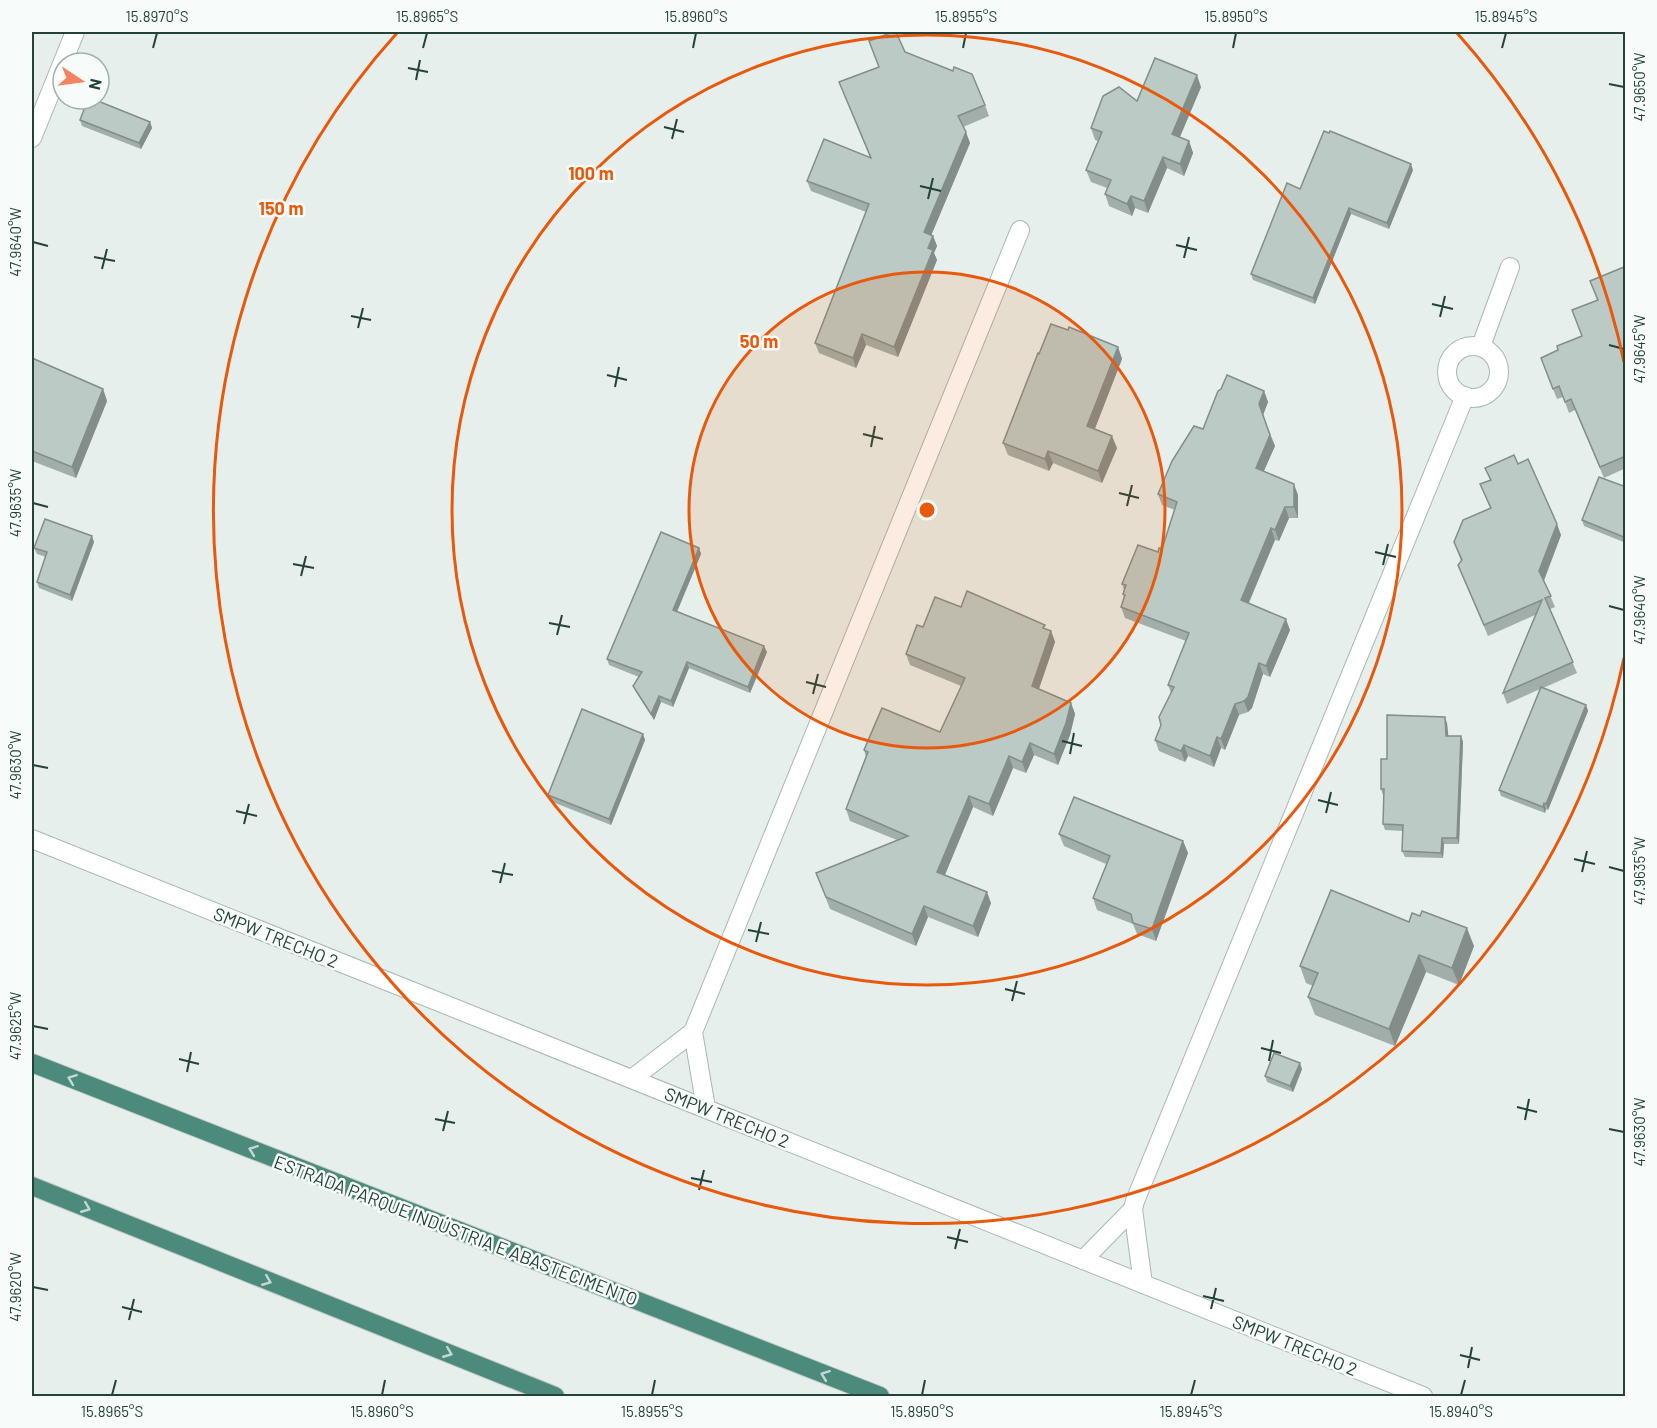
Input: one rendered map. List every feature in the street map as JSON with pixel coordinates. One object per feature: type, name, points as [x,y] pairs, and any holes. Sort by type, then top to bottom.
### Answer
[{"type":"highway","name":"ESTRADA PARQUE INDÚSTRIA E ABASTECIMENTO","points":[[32,1063],[880,1396]]},
{"type":"highway","points":[[32,1186],[555,1396]]},
{"type":"street","points":[[32,138],[75,32]]},
{"type":"street","points":[[633,1078],[693,1032],[1020,230]]},
{"type":"street","points":[[1482,346],[1510,267]]},
{"type":"street","points":[[1470,345],[1482,346],[1498,363],[1499,375],[1495,386],[1487,394],[1476,398],[1465,396],[1455,390],[1448,381],[1447,369],[1451,358],[1459,349],[1470,345]]},
{"type":"street","points":[[1083,1260],[1133,1209],[1465,396]]},
{"type":"street","name":"SMPW TRECHO 2","points":[[32,839],[1423,1396]]},
{"type":"street","points":[[693,1032],[706,1108]]},
{"type":"street","points":[[1133,1209],[1143,1284]]},
{"type":"building","points":[[896,32],[905,52],[953,71],[954,67],[972,74],[985,105],[958,116],[966,132],[924,232],[933,236],[928,248],[933,250],[894,347],[862,334],[853,358],[815,343],[869,204],[807,181],[824,139],[871,158],[839,82],[879,67],[869,41]]},
{"type":"building","points":[[1155,58],[1197,75],[1172,134],[1189,141],[1180,164],[1163,157],[1144,201],[1131,196],[1127,204],[1105,194],[1111,180],[1086,170],[1102,132],[1091,128],[1103,96],[1119,87],[1137,101]]},
{"type":"building","points":[[111,106],[150,122],[139,143],[80,120],[83,111],[111,111]]},
{"type":"building","points":[[1324,131],[1329,133],[1330,131],[1411,164],[1387,223],[1349,208],[1313,298],[1251,274],[1287,183],[1300,189]]},
{"type":"building","points":[[1624,267],[1626,270],[1626,456],[1600,467],[1571,399],[1565,402],[1559,386],[1553,389],[1541,358],[1558,350],[1557,346],[1582,336],[1572,310],[1598,300],[1590,281]]},
{"type":"building","points":[[1051,324],[1068,330],[1069,327],[1118,347],[1087,426],[1112,436],[1098,471],[1048,451],[1045,459],[1003,443]]},
{"type":"building","points":[[32,358],[103,389],[72,467],[32,451]]},
{"type":"building","points":[[1227,375],[1264,391],[1259,404],[1270,435],[1256,468],[1294,484],[1294,507],[1285,507],[1275,530],[1271,528],[1241,600],[1286,619],[1266,666],[1259,663],[1248,697],[1235,704],[1221,739],[1217,737],[1210,756],[1184,745],[1181,751],[1155,740],[1161,725],[1159,717],[1174,687],[1168,685],[1189,633],[1121,607],[1126,585],[1122,584],[1138,545],[1158,552],[1159,548],[1162,549],[1177,502],[1158,494],[1172,461],[1194,426],[1203,429]]},
{"type":"building","points":[[1514,455],[1518,464],[1528,459],[1557,524],[1539,571],[1551,596],[1545,598],[1573,662],[1503,693],[1542,600],[1484,625],[1458,565],[1462,560],[1454,542],[1463,520],[1491,508],[1480,484],[1491,480],[1485,468]]},
{"type":"building","points":[[1599,477],[1626,487],[1626,538],[1582,520]]},
{"type":"building","points":[[45,519],[92,536],[70,595],[37,582],[47,552],[34,548]]},
{"type":"building","points":[[661,532],[699,548],[673,610],[764,646],[748,687],[687,662],[671,701],[659,696],[651,714],[633,686],[642,672],[607,659]]},
{"type":"building","points":[[967,591],[1045,625],[1043,628],[1051,631],[1032,686],[1071,703],[1054,754],[1030,743],[1022,762],[1009,756],[989,804],[969,796],[937,872],[987,892],[973,926],[924,906],[912,934],[826,897],[816,873],[908,836],[846,809],[868,752],[864,750],[882,708],[940,732],[965,678],[906,654],[917,625],[923,627],[935,597],[961,607]]},
{"type":"building","points":[[1541,687],[1586,705],[1543,807],[1499,790]]},
{"type":"building","points":[[582,709],[643,734],[609,819],[548,795]]},
{"type":"building","points":[[1387,715],[1445,717],[1446,736],[1461,736],[1457,838],[1442,838],[1441,853],[1402,851],[1403,825],[1383,824],[1384,789],[1381,789],[1381,759],[1387,759]]},
{"type":"building","points":[[1074,797],[1183,841],[1152,929],[1133,923],[1131,914],[1093,898],[1110,856],[1059,834]]},
{"type":"building","points":[[1331,890],[1409,922],[1412,913],[1420,916],[1422,911],[1467,928],[1452,968],[1419,955],[1389,1029],[1308,997],[1318,973],[1300,966]]},
{"type":"building","points":[[1274,1053],[1300,1063],[1290,1086],[1265,1076]]}]
